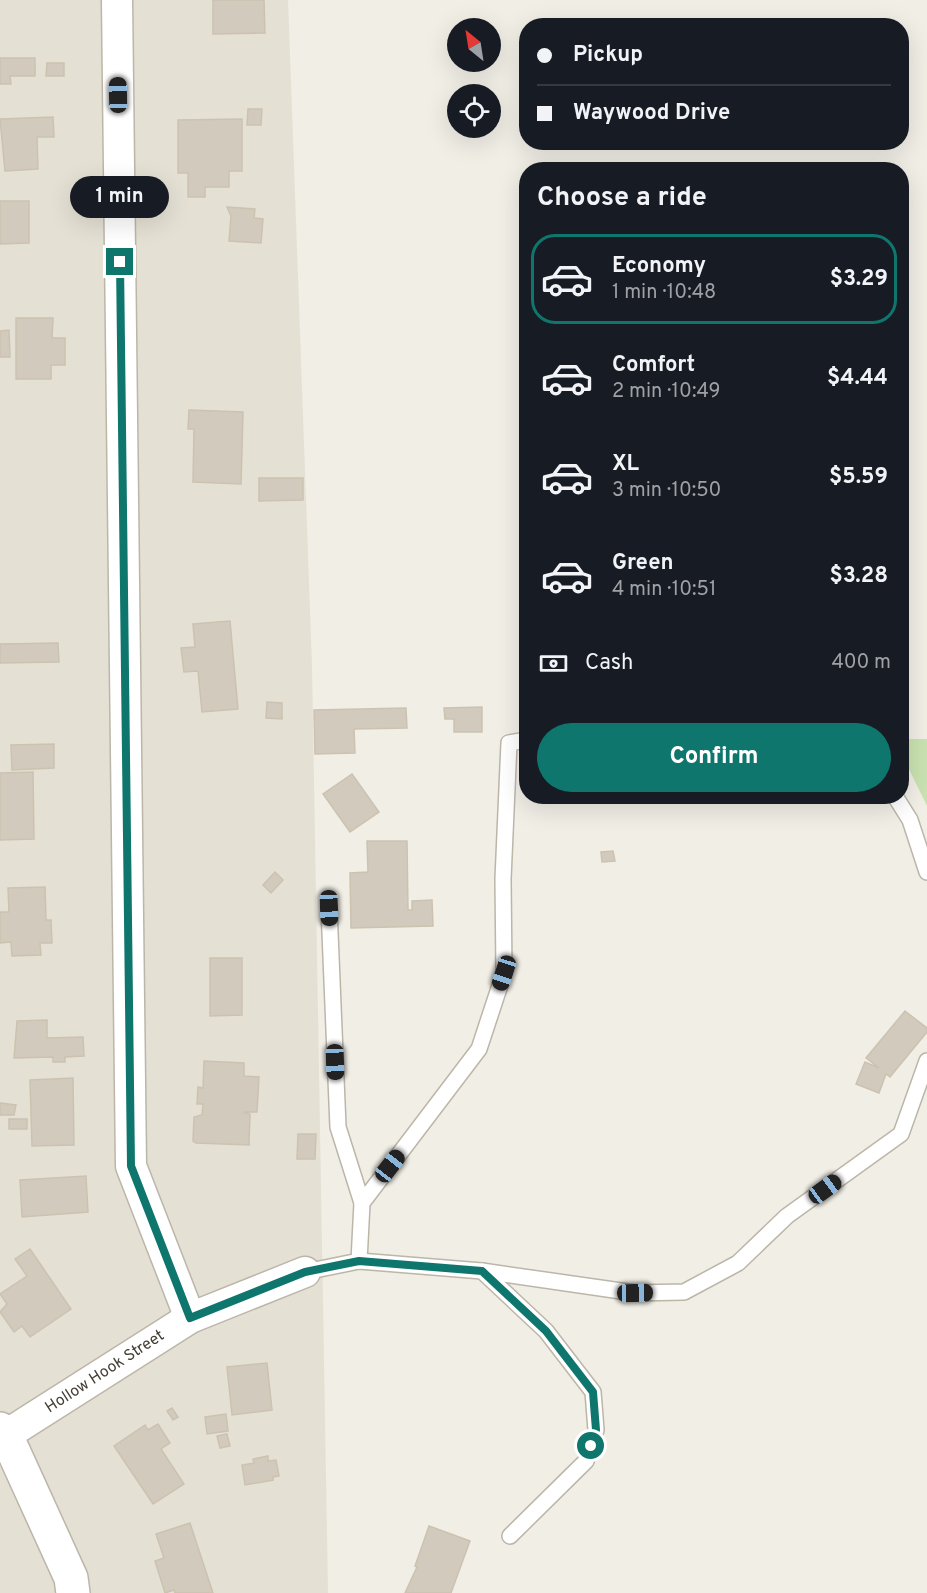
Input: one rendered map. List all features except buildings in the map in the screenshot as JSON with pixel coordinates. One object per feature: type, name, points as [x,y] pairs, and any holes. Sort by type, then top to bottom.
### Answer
[{"type":"street","points":[[117,0],[131,1166],[190,1318]]},
{"type":"street","name":"Hollow Hook Street","points":[[3,1432],[190,1318],[305,1272]]},
{"type":"street","points":[[3,1432],[71,1578],[73,1593]]},
{"type":"lane","points":[[362,1203],[479,1049],[504,973],[503,879],[509,743],[519,741]]},
{"type":"lane","points":[[900,804],[910,820],[927,872]]},
{"type":"lane","points":[[329,908],[338,1127],[362,1203],[359,1261]]},
{"type":"lane","points":[[305,1272],[359,1261],[482,1271],[635,1293],[684,1292],[738,1263],[787,1216],[901,1134],[927,1061]]},
{"type":"lane","points":[[482,1271],[546,1331],[593,1392],[596,1430],[586,1461],[510,1536]]},
{"type":"shaded area","points":[[0,0],[288,0],[312,666],[328,1593],[0,1593]]},
{"type":"green space","points":[[909,739],[927,739],[927,806],[909,769]]},
{"type":"route","points":[[120,262],[131,1166],[190,1318],[305,1272],[359,1261],[482,1271],[546,1331],[593,1392],[596,1430],[591,1446]]}]
